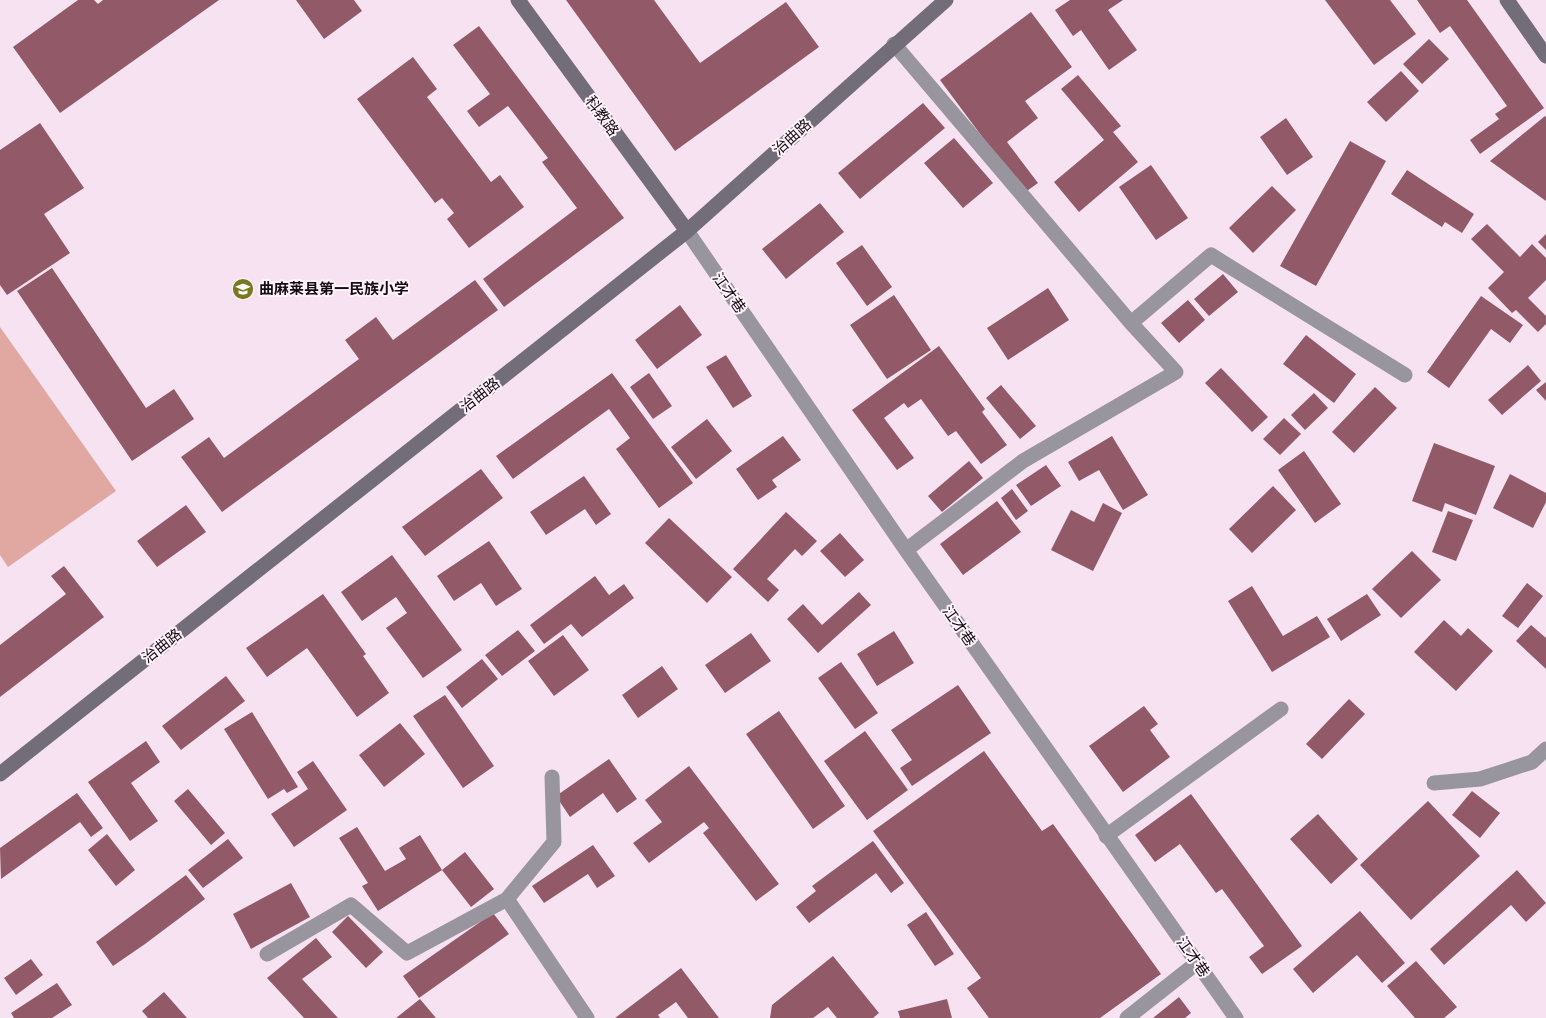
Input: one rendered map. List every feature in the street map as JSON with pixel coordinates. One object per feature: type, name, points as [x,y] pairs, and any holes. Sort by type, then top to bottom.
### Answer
[{"type":"main road","name":"科教路","points":[[518,0],[686,231]]},
{"type":"main road","name":"治曲路","points":[[0,774],[686,231],[894,44],[946,0]]},
{"type":"main road","points":[[1508,0],[1546,56]]},
{"type":"street","points":[[894,44],[1131,323],[1176,372],[1023,461],[906,550]]},
{"type":"street","name":"江才巷","points":[[686,231],[906,550],[1236,1018]]},
{"type":"street","points":[[1131,323],[1211,255],[1405,375]]},
{"type":"street","points":[[1106,836],[1281,709]]},
{"type":"street","points":[[1434,783],[1480,779],[1532,762],[1546,749]]},
{"type":"street","points":[[268,954],[351,905],[407,953],[507,899],[554,842],[552,777]]},
{"type":"street","points":[[507,899],[587,1018]]},
{"type":"street","points":[[1127,1018],[1198,962]]},
{"type":"shaded area","points":[[0,327],[116,491],[8,567],[0,555]]},
{"type":"building","points":[[78,0],[94,0],[98,4],[103,0],[219,0],[60,113],[13,47]]},
{"type":"building","points":[[296,0],[354,0],[362,11],[324,39]]},
{"type":"building","points":[[566,0],[654,0],[700,63],[786,2],[819,47],[675,151]]},
{"type":"building","points":[[1070,0],[1123,0],[1108,10],[1137,50],[1109,70],[1081,30],[1073,36],[1055,10]]},
{"type":"building","points":[[1325,0],[1390,0],[1416,34],[1374,65]]},
{"type":"building","points":[[1417,0],[1467,0],[1544,108],[1480,154],[1470,140],[1499,119],[1495,114],[1507,106],[1450,26],[1440,33]]},
{"type":"building","points":[[1031,12],[1072,67],[1025,101],[1038,118],[1007,142],[1038,183],[1024,193],[940,80]]},
{"type":"building","points":[[479,26],[624,218],[504,307],[483,279],[577,208],[542,162],[548,158],[508,106],[479,127],[467,111],[490,94],[453,45]]},
{"type":"building","points":[[1429,39],[1449,59],[1422,84],[1403,64]]},
{"type":"building","points":[[413,57],[437,89],[427,97],[491,182],[500,175],[524,207],[469,248],[447,219],[454,213],[442,198],[435,203],[357,99]]},
{"type":"building","points":[[1401,71],[1419,91],[1386,122],[1367,102]]},
{"type":"building","points":[[1078,75],[1121,126],[1113,132],[1138,162],[1079,212],[1054,182],[1104,140],[1061,89]]},
{"type":"building","points":[[923,103],[945,128],[860,199],[838,173]]},
{"type":"building","points":[[1546,117],[1546,201],[1490,161]]},
{"type":"building","points":[[1286,118],[1313,157],[1287,175],[1260,137]]},
{"type":"building","points":[[40,123],[84,188],[44,214],[70,253],[7,295],[0,285],[0,150]]},
{"type":"building","points":[[954,138],[993,183],[963,208],[924,163]]},
{"type":"building","points":[[1350,141],[1386,161],[1316,286],[1280,266]]},
{"type":"building","points":[[1151,165],[1188,218],[1156,240],[1119,187]]},
{"type":"building","points":[[1407,170],[1474,214],[1462,233],[1445,222],[1442,227],[1391,194]]},
{"type":"building","points":[[1272,186],[1296,210],[1253,253],[1229,228]]},
{"type":"building","points":[[820,203],[844,232],[786,279],[762,249]]},
{"type":"building","points":[[1487,224],[1520,257],[1532,244],[1546,258],[1546,280],[1528,298],[1546,316],[1546,324],[1538,332],[1516,310],[1512,313],[1488,288],[1504,272],[1471,239]]},
{"type":"building","points":[[1546,234],[1546,250],[1538,242]]},
{"type":"building","points":[[862,245],[892,287],[867,306],[836,263]]},
{"type":"building","points":[[52,268],[146,408],[174,389],[194,419],[132,461],[17,291]]},
{"type":"building","points":[[1223,274],[1238,292],[1209,316],[1194,299]]},
{"type":"building","points":[[475,280],[498,310],[222,512],[181,457],[209,437],[224,458],[359,359],[345,340],[376,317],[393,340]]},
{"type":"building","points":[[1048,288],[1069,320],[1008,360],[987,328]]},
{"type":"building","points":[[894,295],[931,350],[887,379],[850,325]]},
{"type":"building","points":[[1481,296],[1523,325],[1510,343],[1491,329],[1449,388],[1427,372]]},
{"type":"building","points":[[1188,300],[1205,320],[1179,343],[1161,323]]},
{"type":"building","points":[[680,305],[702,335],[657,369],[635,340]]},
{"type":"building","points":[[1306,335],[1356,374],[1334,403],[1283,364]]},
{"type":"building","points":[[939,346],[985,409],[982,412],[1007,445],[981,464],[956,431],[948,436],[921,399],[908,408],[904,403],[884,418],[914,458],[897,470],[852,410]]},
{"type":"building","points":[[726,355],[752,396],[733,408],[706,367]]},
{"type":"building","points":[[1528,365],[1541,381],[1502,415],[1488,400]]},
{"type":"building","points":[[1221,368],[1268,417],[1252,432],[1205,383]]},
{"type":"building","points":[[612,373],[693,483],[659,508],[616,449],[630,438],[609,409],[513,479],[496,456]]},
{"type":"building","points":[[649,373],[672,406],[653,419],[630,387]]},
{"type":"building","points":[[1546,382],[1546,401],[1536,390]]},
{"type":"building","points":[[1001,385],[1036,426],[1020,439],[986,398]]},
{"type":"building","points":[[1375,387],[1397,408],[1354,453],[1332,432]]},
{"type":"building","points":[[1314,393],[1328,408],[1305,430],[1291,415]]},
{"type":"building","points":[[1284,418],[1301,434],[1280,455],[1263,439]]},
{"type":"building","points":[[707,419],[732,451],[696,479],[671,447]]},
{"type":"building","points":[[783,436],[801,460],[772,480],[777,487],[758,500],[736,469]]},
{"type":"building","points":[[1112,436],[1148,495],[1123,510],[1099,470],[1079,481],[1068,462]]},
{"type":"building","points":[[1434,443],[1495,466],[1476,515],[1445,503],[1442,512],[1412,501]]},
{"type":"building","points":[[1304,451],[1341,504],[1315,523],[1278,470]]},
{"type":"building","points":[[969,461],[983,478],[942,512],[928,496]]},
{"type":"building","points":[[1046,465],[1061,486],[1031,506],[1016,485]]},
{"type":"building","points":[[481,469],[503,498],[425,556],[402,527]]},
{"type":"building","points":[[1510,474],[1546,493],[1546,502],[1533,528],[1493,508]]},
{"type":"building","points":[[584,476],[611,514],[596,525],[585,509],[546,535],[530,512]]},
{"type":"building","points":[[1273,486],[1296,510],[1252,553],[1229,529]]},
{"type":"building","points":[[1012,489],[1028,511],[1016,520],[1001,498]]},
{"type":"building","points":[[997,501],[1021,532],[963,575],[940,544]]},
{"type":"building","points":[[1103,503],[1122,513],[1093,571],[1051,550],[1071,510],[1094,522]]},
{"type":"building","points":[[186,505],[206,532],[157,567],[137,541]]},
{"type":"building","points":[[1448,511],[1473,520],[1456,561],[1432,552]]},
{"type":"building","points":[[786,512],[817,541],[802,556],[795,549],[767,579],[779,590],[768,602],[733,569]]},
{"type":"building","points":[[669,518],[732,577],[707,603],[645,543]]},
{"type":"building","points":[[840,533],[864,560],[845,577],[820,551]]},
{"type":"building","points":[[489,541],[522,589],[496,606],[481,583],[454,601],[437,576]]},
{"type":"building","points":[[1412,551],[1441,580],[1401,618],[1372,589]]},
{"type":"building","points":[[392,555],[462,650],[423,678],[386,628],[407,613],[396,597],[362,621],[341,592]]},
{"type":"building","points":[[64,566],[104,617],[0,697],[0,645],[66,594],[51,576]]},
{"type":"building","points":[[595,576],[609,595],[624,584],[634,598],[582,637],[571,624],[544,644],[530,625]]},
{"type":"building","points":[[1527,583],[1543,596],[1518,628],[1502,616]]},
{"type":"building","points":[[1252,586],[1283,636],[1317,616],[1330,637],[1272,672],[1228,601]]},
{"type":"building","points":[[859,592],[871,605],[818,653],[787,619],[803,604],[822,625]]},
{"type":"building","points":[[323,594],[366,654],[363,656],[389,693],[357,717],[307,648],[267,677],[246,648]]},
{"type":"building","points":[[1367,594],[1381,615],[1341,641],[1327,619]]},
{"type":"building","points":[[1444,620],[1461,636],[1468,628],[1493,651],[1456,691],[1414,652]]},
{"type":"building","points":[[1531,625],[1546,638],[1546,669],[1516,641]]},
{"type":"building","points":[[518,630],[535,651],[502,676],[485,655]]},
{"type":"building","points":[[894,631],[914,663],[877,686],[857,654]]},
{"type":"building","points":[[751,633],[771,661],[725,693],[705,665]]},
{"type":"building","points":[[563,635],[589,670],[554,696],[528,661]]},
{"type":"building","points":[[482,659],[498,679],[462,708],[446,687]]},
{"type":"building","points":[[841,662],[878,713],[855,729],[818,678]]},
{"type":"building","points":[[662,666],[678,689],[638,718],[622,695]]},
{"type":"building","points":[[226,676],[245,701],[181,750],[162,726]]},
{"type":"building","points":[[958,685],[991,733],[912,786],[900,768],[912,760],[891,730]]},
{"type":"building","points":[[445,695],[494,766],[463,788],[413,716]]},
{"type":"building","points":[[1349,699],[1365,714],[1322,759],[1306,744]]},
{"type":"building","points":[[1144,706],[1158,724],[1150,730],[1170,757],[1123,792],[1089,746]]},
{"type":"building","points":[[779,711],[845,806],[813,829],[746,734]]},
{"type":"building","points":[[252,712],[298,787],[287,793],[284,789],[268,799],[224,729]]},
{"type":"building","points":[[400,723],[425,754],[384,787],[359,755]]},
{"type":"building","points":[[865,731],[908,790],[867,820],[824,761]]},
{"type":"building","points":[[146,741],[160,762],[131,783],[158,821],[130,841],[88,782]]},
{"type":"building","points":[[984,751],[1042,831],[1053,824],[1161,974],[1100,1018],[989,1018],[967,988],[981,978],[873,831]]},
{"type":"building","points":[[609,759],[637,799],[617,813],[603,793],[570,817],[556,796]]},
{"type":"building","points":[[313,761],[347,810],[294,847],[271,814],[308,789],[297,772]]},
{"type":"building","points":[[689,766],[779,884],[756,901],[703,833],[709,828],[704,822],[649,863],[633,843],[662,822],[645,800]]},
{"type":"building","points":[[188,789],[225,833],[211,845],[174,801]]},
{"type":"building","points":[[1472,791],[1500,813],[1480,838],[1452,815]]},
{"type":"building","points":[[77,793],[103,828],[91,837],[80,822],[1,879],[0,848]]},
{"type":"building","points":[[1191,794],[1302,946],[1262,974],[1249,957],[1264,946],[1222,889],[1216,893],[1180,844],[1155,862],[1135,835]]},
{"type":"building","points":[[1428,801],[1480,856],[1411,920],[1360,865]]},
{"type":"building","points":[[1318,814],[1358,859],[1331,884],[1290,839]]},
{"type":"building","points":[[357,827],[385,871],[406,859],[399,848],[420,835],[442,870],[378,911],[362,886],[368,883],[339,838]]},
{"type":"building","points":[[107,834],[135,870],[116,886],[88,850]]},
{"type":"building","points":[[228,839],[243,858],[203,888],[188,870]]},
{"type":"building","points":[[873,841],[904,883],[891,893],[876,873],[809,923],[796,907],[816,891],[812,886]]},
{"type":"building","points":[[593,845],[615,876],[597,888],[588,874],[544,903],[532,886]]},
{"type":"building","points":[[465,852],[494,889],[471,907],[442,870]]},
{"type":"building","points":[[1517,870],[1546,903],[1526,922],[1511,905],[1444,965],[1430,949]]},
{"type":"building","points":[[186,875],[205,899],[113,966],[96,942]]},
{"type":"building","points":[[291,883],[310,917],[251,949],[233,914]]},
{"type":"building","points":[[1360,911],[1405,963],[1382,983],[1357,955],[1313,993],[1293,969]]},
{"type":"building","points":[[926,912],[954,954],[935,966],[907,925]]},
{"type":"building","points":[[493,913],[509,934],[419,998],[403,976]]},
{"type":"building","points":[[348,916],[383,952],[366,968],[332,932]]},
{"type":"building","points":[[316,938],[332,957],[302,979],[338,1018],[304,1018],[267,978]]},
{"type":"building","points":[[833,956],[879,1013],[873,1018],[837,1018],[828,1007],[813,1018],[770,1018],[772,1005]]},
{"type":"building","points":[[31,959],[43,975],[16,995],[4,978]]},
{"type":"building","points":[[1416,961],[1457,1007],[1444,1018],[1415,1018],[1387,986]]},
{"type":"building","points":[[681,968],[719,1018],[688,1018],[676,1002],[658,1015],[660,1018],[615,1018]]},
{"type":"building","points":[[57,983],[72,1005],[52,1018],[14,1018],[11,1013]]},
{"type":"building","points":[[164,992],[187,1018],[148,1018],[142,1011]]},
{"type":"building","points":[[1179,997],[1191,1013],[1185,1018],[1153,1018]]},
{"type":"building","points":[[420,999],[436,1018],[396,1018]]},
{"type":"building","points":[[947,999],[952,1018],[900,1018],[898,1011]]},
{"type":"place","name":"曲麻莱县第一民族小学","points":[[243,289]]}]
